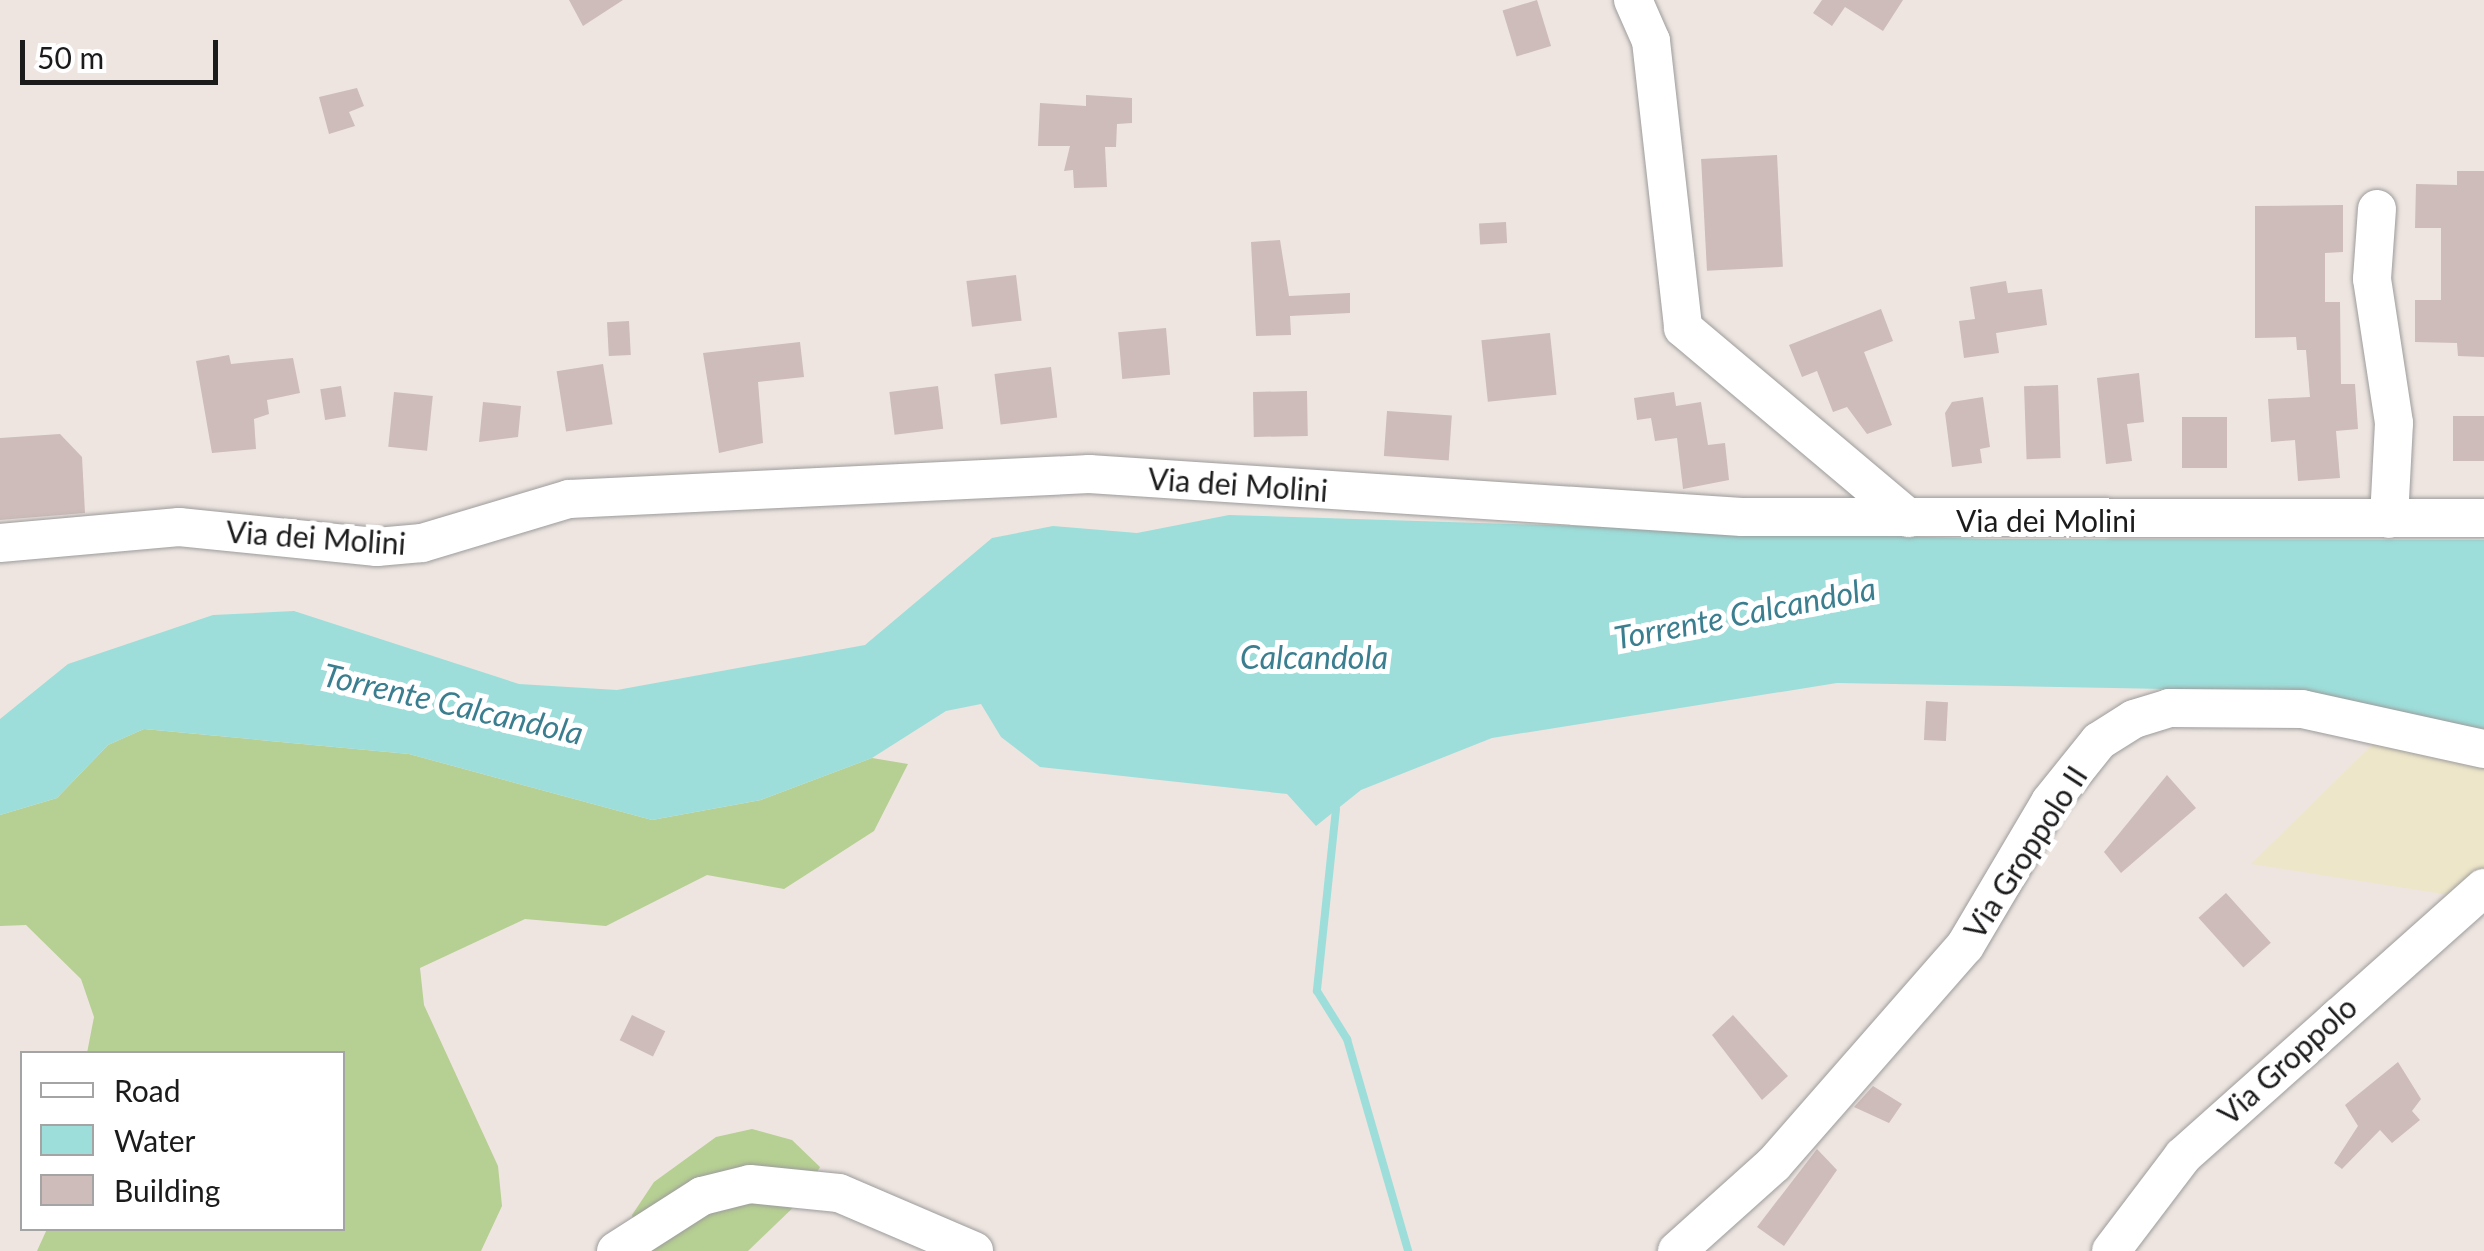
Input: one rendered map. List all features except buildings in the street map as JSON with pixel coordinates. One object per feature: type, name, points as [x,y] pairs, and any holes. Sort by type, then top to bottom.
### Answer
[{"type":"street","points":[[1633,0],[1651,41],[1683,328],[1908,518]]},
{"type":"street","points":[[2377,208],[2372,278],[2394,423],[2389,519]]},
{"type":"street","name":"Via dei Molini","points":[[0,544],[179,527],[377,547],[422,543],[570,499],[1089,474],[1742,518],[2484,518]]},
{"type":"street","name":"Via Groppolo II","points":[[1676,1251],[1774,1164],[1965,946],[2050,802],[2111,734],[2169,708],[2302,709],[2484,749]]},
{"type":"street","name":"Via Groppolo","points":[[2111,1251],[2183,1156],[2484,888]]},
{"type":"street","points":[[616,1251],[702,1196],[784,1184],[839,1192],[974,1251]]},
{"type":"shaded area","points":[[2375,742],[2484,764],[2484,872],[2456,896],[2251,864]]},
{"type":"green space","points":[[144,729],[409,754],[652,820],[761,800],[872,758],[908,764],[874,831],[784,889],[707,875],[606,926],[525,919],[420,968],[424,1005],[498,1166],[502,1206],[481,1251],[37,1251],[46,1231],[345,1231],[345,1051],[87,1051],[94,1017],[81,979],[26,925],[0,926],[0,815],[57,798],[108,745]]},
{"type":"green space","points":[[752,1129],[792,1140],[820,1167],[801,1200],[748,1251],[642,1251],[632,1215],[654,1182],[716,1137]]},
{"type":"water","name":"Calcandola","points":[[1229,515],[1988,539],[2484,540],[2484,729],[2273,691],[1837,683],[1492,738],[1361,790],[1316,826],[1287,794],[1040,767],[1001,737],[981,704],[946,711],[872,758],[761,800],[652,820],[409,754],[144,729],[108,745],[57,798],[0,815],[0,719],[68,664],[213,615],[294,611],[519,684],[617,690],[865,645],[992,538],[1053,526],[1137,533]]},
{"type":"waterway","points":[[1336,809],[1317,991],[1347,1039],[1408,1251]]},
{"type":"water label","name":"Torrente Calcandola","points":[[1745,613]]},
{"type":"water label","name":"Torrente Calcandola","points":[[453,704]]}]
